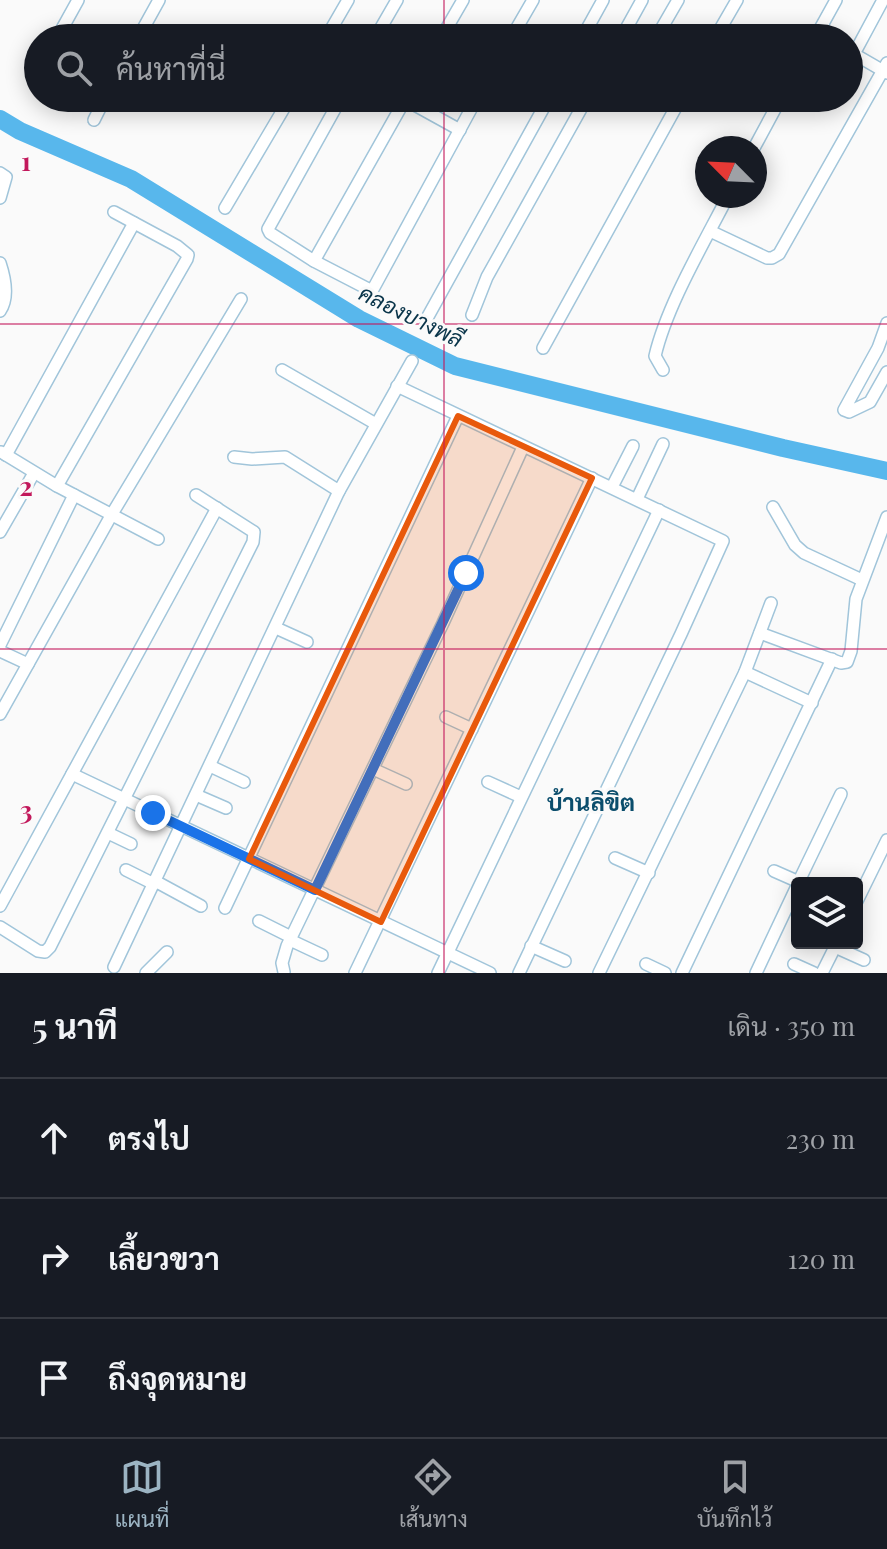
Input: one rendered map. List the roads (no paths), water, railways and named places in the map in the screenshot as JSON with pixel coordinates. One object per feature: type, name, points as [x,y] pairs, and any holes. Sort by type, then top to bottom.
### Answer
[{"type":"street","points":[[65,24],[78,0]]},
{"type":"street","points":[[146,24],[159,0]]},
{"type":"street","points":[[334,24],[348,0]]},
{"type":"street","points":[[383,24],[397,0]]},
{"type":"street","points":[[449,24],[463,0]]},
{"type":"street","points":[[519,24],[533,0]]},
{"type":"street","points":[[590,24],[603,0]]},
{"type":"street","points":[[629,24],[642,0]]},
{"type":"street","points":[[664,24],[678,0]]},
{"type":"street","points":[[723,24],[737,0]]},
{"type":"street","points":[[823,24],[836,0]]},
{"type":"street","points":[[863,37],[883,0]]},
{"type":"street","points":[[863,58],[886,69],[863,109]]},
{"type":"street","points":[[94,120],[98,112]]},
{"type":"street","points":[[225,208],[282,112]]},
{"type":"street","points":[[333,112],[268,229],[314,261],[368,291],[376,288],[470,112]]},
{"type":"street","points":[[314,261],[397,112]]},
{"type":"street","points":[[427,112],[460,130]]},
{"type":"street","points":[[426,320],[541,112]]},
{"type":"street","points":[[472,315],[487,277],[579,112]]},
{"type":"street","points":[[543,348],[670,112]]},
{"type":"street","points":[[760,136],[773,112]]},
{"type":"street","points":[[710,231],[767,258],[779,254],[861,112]]},
{"type":"street","points":[[0,173],[6,177],[0,198]]},
{"type":"street","points":[[663,370],[655,356],[659,340],[722,208]]},
{"type":"street","points":[[57,486],[188,255],[114,212]]},
{"type":"street","points":[[134,223],[3,453],[57,486],[158,539]]},
{"type":"street","points":[[0,263],[5,292],[5,305],[0,311]]},
{"type":"street","points":[[0,714],[112,514],[241,299]]},
{"type":"street","points":[[887,323],[882,350],[844,410],[849,412],[870,402],[887,372]]},
{"type":"street","points":[[114,967],[339,491],[412,361]]},
{"type":"street","points":[[282,370],[376,424]]},
{"type":"street","points":[[397,386],[720,539],[723,544],[519,973]]},
{"type":"street","points":[[225,908],[458,416]]},
{"type":"street","points":[[637,499],[663,444]]},
{"type":"street","points":[[612,487],[633,446]]},
{"type":"street","points":[[284,972],[282,963],[291,938],[523,447]]},
{"type":"street","points":[[234,457],[285,457],[339,491]]},
{"type":"street","points":[[0,532],[34,473]]},
{"type":"street","points":[[355,973],[592,478]]},
{"type":"street","points":[[28,664],[0,648],[74,495]]},
{"type":"street","points":[[0,927],[38,951],[45,952],[50,947],[253,542],[254,532],[196,495]]},
{"type":"street","points":[[773,507],[795,545],[804,553],[862,580]]},
{"type":"street","points":[[0,906],[217,508]]},
{"type":"street","points":[[438,973],[659,510]]},
{"type":"street","points":[[760,633],[841,663],[847,662],[856,599],[887,517]]},
{"type":"street","points":[[599,973],[745,672],[771,603]]},
{"type":"street","points":[[276,628],[307,642]]},
{"type":"street","points":[[682,973],[832,659]]},
{"type":"street","points":[[745,672],[812,703]]},
{"type":"street","points":[[446,717],[472,729]]},
{"type":"street","points":[[210,766],[244,782]]},
{"type":"street","points":[[373,769],[406,784]]},
{"type":"street","points":[[72,774],[490,973]]},
{"type":"street","points":[[488,782],[521,797]]},
{"type":"street","points":[[801,877],[841,794]]},
{"type":"street","points":[[196,795],[226,808]]},
{"type":"street","points":[[108,833],[131,844]]},
{"type":"street","points":[[863,889],[887,840]]},
{"type":"street","points":[[615,858],[649,873]]},
{"type":"street","points":[[126,870],[201,906]]},
{"type":"street","points":[[774,871],[791,880]]},
{"type":"street","points":[[756,973],[791,899]]},
{"type":"street","points":[[259,921],[322,955]]},
{"type":"street","points":[[531,946],[565,961]]},
{"type":"street","points":[[822,973],[834,949]]},
{"type":"street","points":[[843,949],[864,960]]},
{"type":"street","points":[[146,973],[167,952]]},
{"type":"street","points":[[646,964],[665,973]]},
{"type":"street","points":[[794,964],[814,973]]},
{"type":"waterway","name":"คลองบางพลี","points":[[0,119],[20,131],[131,179],[359,319],[455,366],[887,471]]},
{"type":"district","name":"บ้านลิขิต","points":[[591,803]]}]
